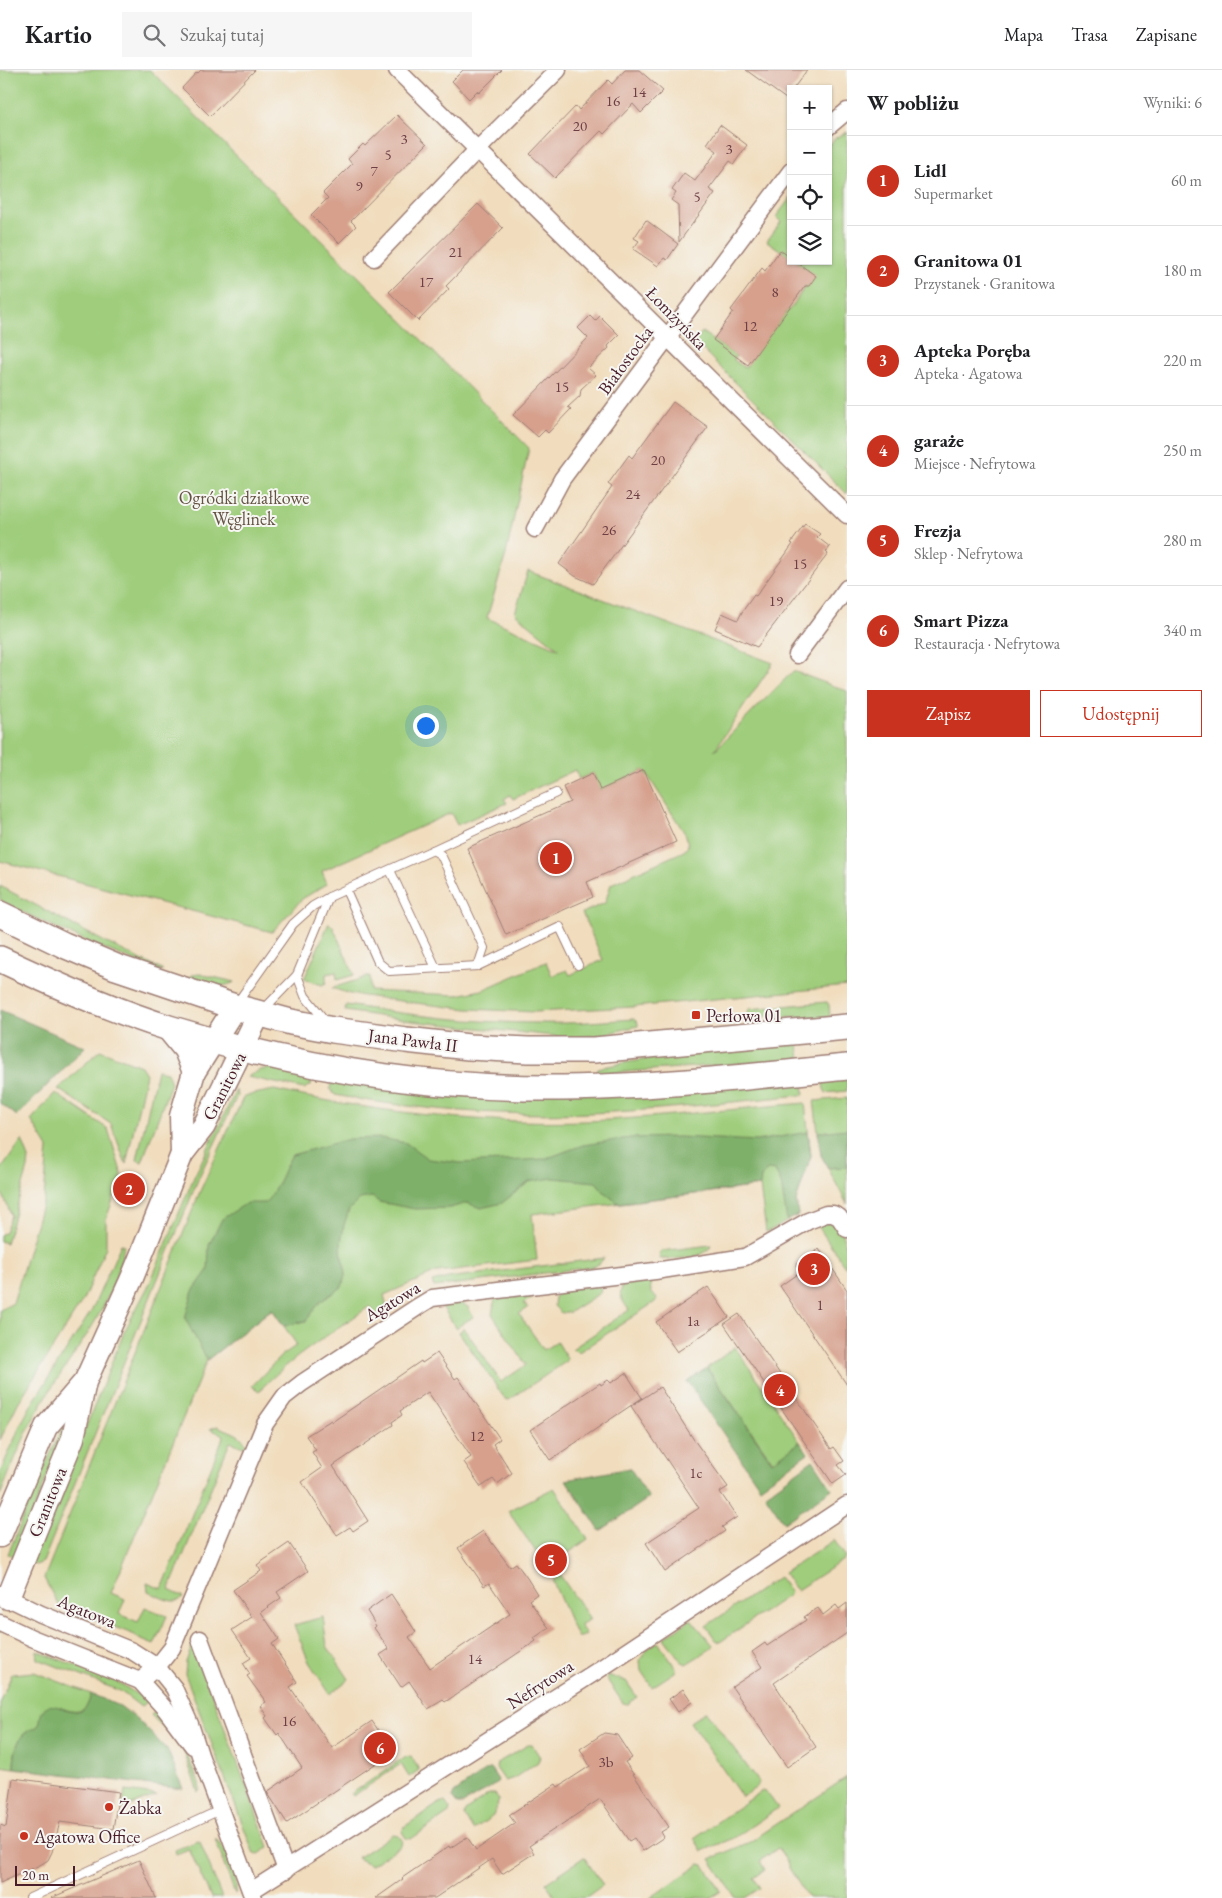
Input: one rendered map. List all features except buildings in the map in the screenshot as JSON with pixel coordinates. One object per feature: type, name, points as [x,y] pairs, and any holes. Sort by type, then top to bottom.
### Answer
[{"type":"main road","name":"Jana Pawła II","points":[[0,914],[64,945],[116,967],[235,1007],[333,1030],[406,1040],[469,1047],[528,1050],[594,1050],[847,1027]]},
{"type":"main road","points":[[0,959],[48,982],[167,1028],[243,1049],[324,1067],[383,1076],[450,1084],[498,1087],[600,1087],[847,1067]]},
{"type":"street","name":"Łomżyńska","points":[[397,70],[634,302],[666,337],[847,515]]},
{"type":"street","points":[[374,258],[477,150],[558,70]]},
{"type":"street","points":[[832,124],[847,112]]},
{"type":"street","name":"Białostocka","points":[[534,529],[562,480],[652,359],[666,337],[788,175]]},
{"type":"street","points":[[797,655],[847,588]]},
{"type":"street","name":"Granitowa","points":[[182,1154],[182,1116],[194,1072],[235,1007]]},
{"type":"street","name":"Granitowa","points":[[0,1621],[4,1596],[73,1438],[85,1382],[132,1278],[182,1154],[204,1126],[259,1014]]},
{"type":"street","points":[[167,1028],[185,1050],[194,1072]]},
{"type":"street","name":"Agatowa","points":[[140,1681],[158,1668],[172,1648],[265,1424],[284,1397],[302,1383],[432,1298],[655,1271],[744,1257],[808,1221],[826,1214],[834,1214],[840,1217],[847,1229]]},
{"type":"street","name":"Granitowa","points":[[0,1536],[46,1427],[85,1382]]},
{"type":"street","name":"Nefrytowa","points":[[252,1895],[286,1870],[597,1671],[847,1505]]},
{"type":"street","name":"Agatowa","points":[[4,1596],[42,1614],[132,1651],[158,1668],[174,1688],[190,1724],[252,1895]]},
{"type":"street","name":"Agatowa","points":[[0,1621],[32,1638],[140,1681],[166,1710],[200,1755]]},
{"type":"street","points":[[200,1639],[286,1870]]},
{"type":"lane","points":[[235,1007],[293,924],[313,906],[556,793]]},
{"type":"lane","points":[[433,850],[441,855],[484,948],[478,966]]},
{"type":"lane","points":[[390,870],[436,968]]},
{"type":"lane","points":[[346,890],[378,962],[390,971],[478,966],[560,927],[578,965]]},
{"type":"lane","points":[[259,1014],[297,975],[329,897]]},
{"type":"lane","points":[[297,975],[304,996],[333,1030]]},
{"type":"lane","points":[[30,1898],[220,1810]]},
{"type":"green space","name":"Ogródki działkowe Węglinek","points":[[0,70],[150,70],[529,448],[506,554],[487,618],[559,649],[515,613],[528,571],[773,663],[714,751],[793,671],[847,691],[847,986],[634,1007],[535,1012],[467,1009],[407,1002],[350,994],[332,988],[370,976],[370,991],[457,995],[482,990],[546,962],[552,976],[567,970],[570,975],[603,960],[582,913],[605,903],[611,884],[684,851],[688,846],[686,835],[644,770],[600,790],[593,773],[579,779],[575,770],[513,799],[510,795],[504,799],[507,803],[457,825],[451,813],[322,871],[327,884],[302,899],[272,932],[0,861]]},
{"type":"green space","points":[[847,132],[847,463],[844,466],[847,468],[847,494],[695,342],[702,332],[736,356],[734,360],[745,368],[786,312],[792,307],[813,274],[801,265],[832,265],[832,142],[835,138]]},
{"type":"green space","points":[[787,202],[787,255],[767,241],[781,222],[776,217]]},
{"type":"green space","points":[[0,886],[162,970],[162,972],[100,947],[0,900]]},
{"type":"green space","points":[[329,923],[333,927],[354,975],[337,980],[336,972],[326,974],[326,983],[322,985],[304,979]]},
{"type":"green space","points":[[200,974],[235,982],[217,987],[188,981],[192,975]]},
{"type":"green space","points":[[827,1002],[830,1017],[747,1016],[749,1009]]},
{"type":"green space","points":[[346,1005],[490,1022],[562,1023],[634,1019],[638,1026],[601,1035],[572,1038],[411,1021],[345,1011]]},
{"type":"green space","points":[[0,1010],[85,1047],[17,1116],[0,1103]]},
{"type":"green space","points":[[798,1043],[800,1059],[598,1074],[598,1068],[648,1059],[697,1052]]},
{"type":"green space","points":[[100,1050],[141,1066],[146,1074],[126,1164],[111,1124],[58,1089]]},
{"type":"green space","points":[[272,1068],[313,1076],[311,1085],[304,1089],[247,1077],[260,1070]]},
{"type":"green space","points":[[157,1070],[167,1072],[171,1083],[142,1162],[137,1160]]},
{"type":"green space","points":[[847,1077],[847,1091],[826,1093],[822,1079]]},
{"type":"green space","points":[[332,1080],[803,1080],[804,1094],[636,1111],[543,1114],[473,1112],[404,1106],[335,1095],[330,1089]]},
{"type":"green space","points":[[236,1090],[237,1096],[199,1177],[43,1562],[36,1565],[31,1563],[125,1330],[150,1283],[194,1177]]},
{"type":"green space","points":[[274,1090],[398,1112],[525,1121],[609,1120],[805,1103],[811,1156],[796,1201],[798,1215],[766,1232],[760,1186],[532,1214],[537,1260],[437,1272],[384,1295],[386,1308],[380,1319],[370,1306],[298,1356],[259,1391],[252,1386],[281,1356],[297,1345],[272,1309],[207,1360],[111,1593],[125,1599],[119,1614],[138,1622],[145,1607],[167,1616],[154,1645],[139,1639],[135,1635],[58,1605],[44,1578],[201,1189],[244,1096]]},
{"type":"green space","points":[[55,1093],[108,1129],[122,1175],[106,1219],[106,1247],[83,1300],[18,1403],[0,1440],[0,1310],[13,1303],[44,1198],[48,1148],[31,1120]]},
{"type":"green space","points":[[847,1098],[847,1204],[821,1155],[814,1101]]},
{"type":"green space","points":[[847,1129],[847,1167],[828,1168],[821,1155],[818,1132]]},
{"type":"green space","points":[[808,1132],[811,1156],[796,1201],[798,1215],[787,1221],[781,1183],[775,1171],[767,1170],[761,1178],[760,1186],[618,1203],[605,1193],[596,1182],[553,1178],[529,1182],[502,1203],[481,1208],[467,1203],[450,1208],[415,1209],[379,1202],[372,1197],[360,1199],[349,1210],[344,1225],[341,1243],[342,1258],[346,1272],[342,1287],[320,1302],[306,1321],[284,1326],[272,1309],[207,1360],[185,1318],[193,1291],[208,1270],[209,1245],[222,1219],[247,1203],[265,1203],[273,1192],[292,1155],[349,1139],[381,1138],[406,1143],[428,1159],[461,1163],[545,1159],[583,1145],[630,1138],[679,1137],[757,1141]]},
{"type":"green space","points":[[22,1140],[29,1158],[28,1168],[6,1243],[0,1241],[0,1235],[5,1232],[11,1215],[3,1195],[0,1193],[0,1171]]},
{"type":"green space","points":[[828,1222],[839,1229],[842,1235],[846,1248],[846,1268],[818,1226]]},
{"type":"green space","points":[[121,1244],[124,1245],[119,1267],[103,1308],[37,1413],[0,1496],[0,1473],[20,1426],[30,1407],[92,1310]]},
{"type":"green space","points":[[711,1245],[702,1254],[689,1258],[660,1259],[659,1254],[661,1251]]},
{"type":"green space","points":[[604,1258],[593,1267],[434,1287],[432,1282],[448,1278]]},
{"type":"green space","points":[[650,1280],[651,1292],[657,1299],[655,1302],[579,1352],[572,1349],[629,1310],[620,1294],[625,1283]]},
{"type":"green space","points":[[597,1286],[601,1288],[600,1293],[570,1312],[561,1313],[554,1306],[555,1296],[562,1289]]},
{"type":"green space","points":[[519,1295],[532,1298],[524,1303],[528,1308],[519,1314],[544,1350],[557,1341],[567,1361],[509,1400],[505,1399],[459,1332],[464,1328],[501,1382],[526,1365],[492,1314],[495,1299]]},
{"type":"green space","points":[[460,1302],[468,1307],[473,1317],[456,1328],[441,1305]]},
{"type":"green space","points":[[735,1347],[800,1442],[773,1462],[707,1368]]},
{"type":"green space","points":[[707,1368],[772,1462],[800,1442],[808,1453],[760,1487],[687,1381]]},
{"type":"green space","points":[[68,1421],[16,1557],[8,1554],[41,1474],[65,1422]]},
{"type":"green space","points":[[217,1426],[231,1431],[243,1439],[246,1448],[230,1442],[169,1590],[184,1597],[176,1601],[166,1600],[148,1591],[147,1583],[162,1589],[224,1435],[210,1429]]},
{"type":"green space","points":[[813,1460],[832,1489],[784,1523],[765,1495]]},
{"type":"green space","points":[[630,1468],[649,1498],[600,1531],[566,1480]]},
{"type":"green space","points":[[554,1488],[588,1539],[547,1568],[508,1511]]},
{"type":"green space","points":[[834,1540],[845,1556],[843,1560],[797,1590],[794,1588],[784,1573]]},
{"type":"green space","points":[[560,1575],[590,1619],[580,1625],[586,1635],[581,1637],[577,1637],[553,1582]]},
{"type":"green space","points":[[779,1577],[790,1591],[789,1595],[720,1642],[716,1640],[706,1626]]},
{"type":"green space","points":[[323,1617],[327,1646],[349,1679],[330,1694],[309,1662],[294,1625]]},
{"type":"green space","points":[[691,1619],[713,1645],[712,1648],[686,1664],[681,1661],[664,1638]]},
{"type":"green space","points":[[658,1642],[676,1668],[675,1672],[652,1687],[641,1671],[640,1660],[647,1649]]},
{"type":"green space","points":[[193,1644],[269,1847],[258,1855],[254,1854],[185,1674],[186,1662]]},
{"type":"green space","points":[[37,1651],[116,1681],[148,1701],[141,1707],[120,1691],[38,1659]]},
{"type":"green space","points":[[34,1672],[91,1694],[88,1703],[80,1711],[47,1707],[43,1711],[37,1727],[19,1742],[14,1768],[1,1766],[0,1768],[0,1701],[12,1674]]},
{"type":"green space","points":[[610,1676],[626,1681],[637,1697],[628,1704],[623,1703],[606,1678]]},
{"type":"green space","points":[[91,1694],[120,1706],[137,1719],[168,1751],[183,1789],[14,1768],[18,1742],[24,1734],[38,1726],[43,1710],[48,1706],[54,1706],[75,1712],[82,1711],[87,1705]]},
{"type":"green space","points":[[157,1710],[181,1741],[199,1783],[200,1790],[198,1792],[184,1752],[151,1715]]},
{"type":"green space","points":[[705,1712],[759,1782],[757,1787],[742,1797],[690,1722]]},
{"type":"green space","points":[[528,1745],[532,1745],[540,1757],[538,1762],[514,1778],[505,1781],[496,1768],[497,1763]]},
{"type":"green space","points":[[411,1756],[419,1770],[409,1777],[401,1764],[353,1796],[351,1794],[405,1757]]},
{"type":"green space","points":[[488,1769],[491,1769],[498,1780],[496,1784],[463,1804],[457,1804],[452,1798],[454,1793]]},
{"type":"green space","points":[[847,1777],[847,1898],[808,1898],[778,1848],[760,1861],[765,1870],[754,1878],[760,1888],[745,1898],[736,1898],[710,1859],[750,1842]]},
{"type":"green space","points":[[125,1791],[157,1795],[122,1809]]},
{"type":"green space","points":[[762,1791],[767,1793],[778,1808],[734,1838],[702,1851],[694,1838]]},
{"type":"green space","points":[[489,1794],[495,1794],[499,1800],[493,1816],[473,1830],[464,1815],[465,1811]]},
{"type":"green space","points":[[441,1802],[445,1802],[450,1809],[449,1813],[411,1839],[406,1838],[402,1832],[404,1827]]},
{"type":"green space","points":[[393,1834],[398,1835],[402,1840],[401,1846],[371,1865],[357,1858]]},
{"type":"green space","points":[[215,1839],[224,1848],[231,1864],[236,1881],[235,1894]]},
{"type":"green space","points":[[198,1841],[222,1898],[211,1898],[189,1849],[176,1854],[175,1850]]},
{"type":"green space","points":[[584,1857],[603,1885],[585,1898],[556,1898],[546,1883]]},
{"type":"green space","points":[[700,1864],[704,1865],[721,1891],[710,1898],[650,1898]]},
{"type":"place","name":"Lidl","points":[[556,858]]},
{"type":"place","name":"Perłowa 01","points":[[696,1015]]},
{"type":"place","name":"Granitowa 01","points":[[129,1189]]},
{"type":"place","name":"Apteka Poręba","points":[[814,1269]]},
{"type":"place","name":"garaże","points":[[780,1390]]},
{"type":"place","name":"Frezja","points":[[551,1560]]},
{"type":"place","name":"Smart Pizza","points":[[380,1748]]},
{"type":"place","name":"Żabka","points":[[109,1807]]},
{"type":"place","name":"Agatowa Office","points":[[24,1836]]}]
